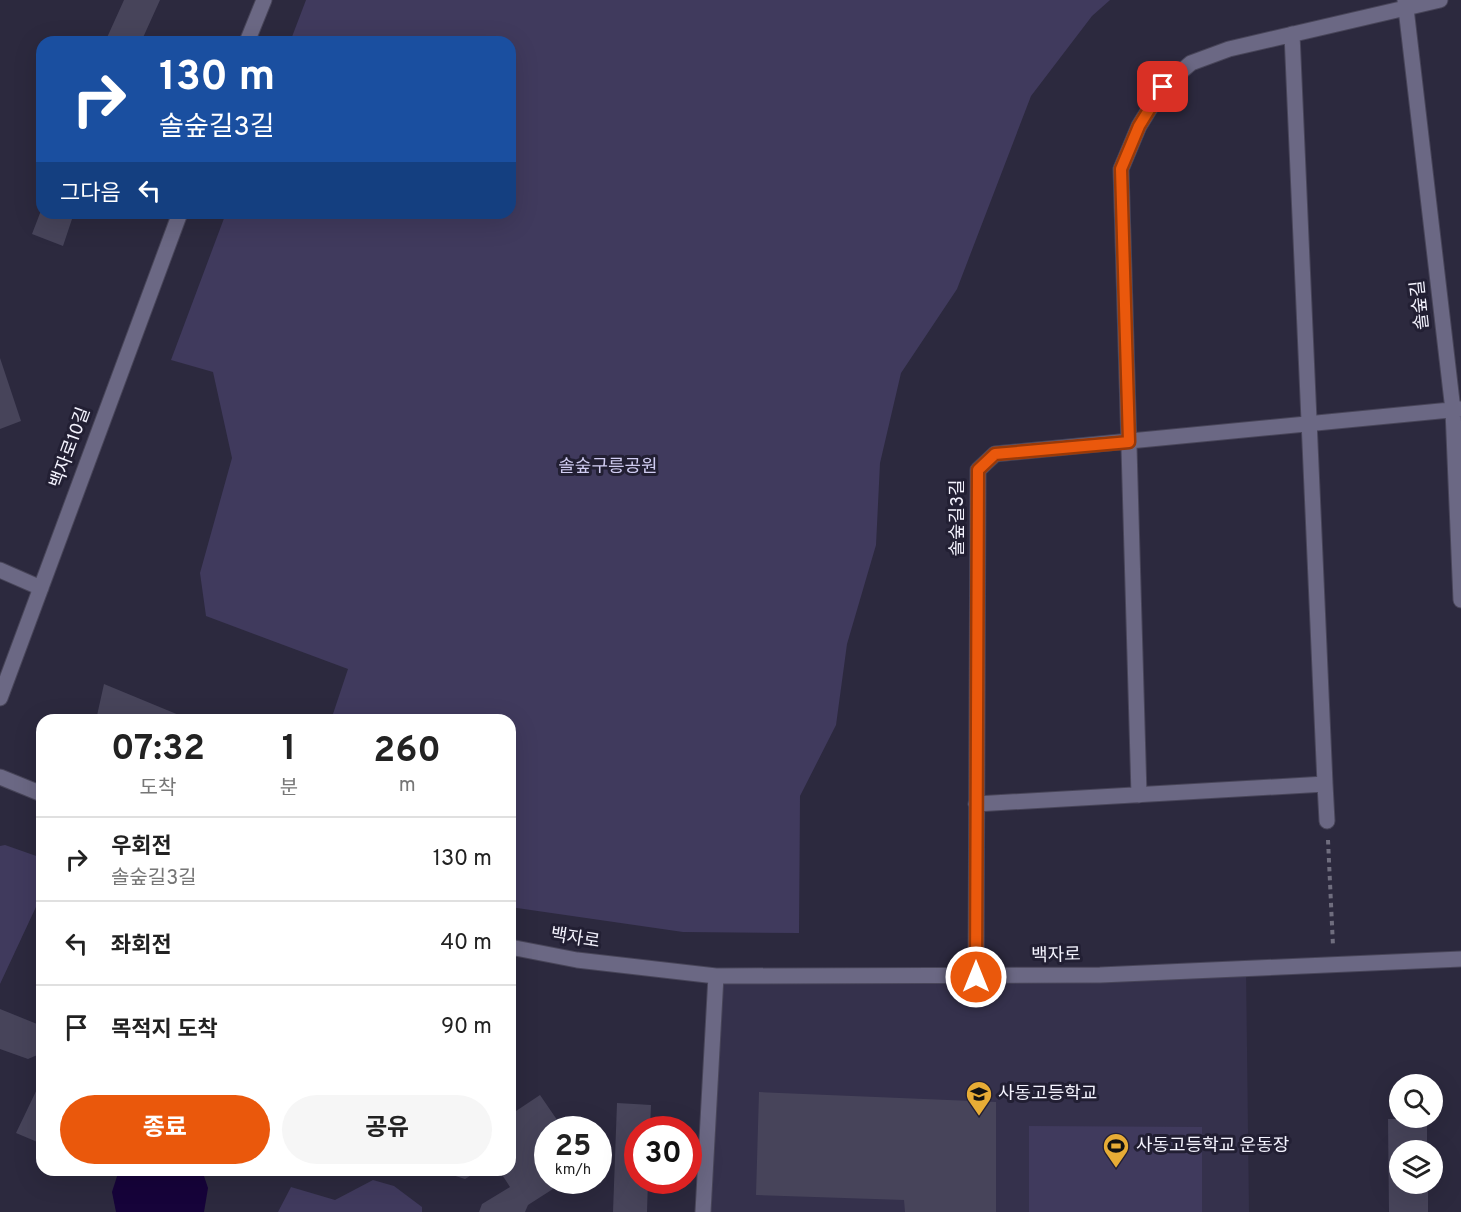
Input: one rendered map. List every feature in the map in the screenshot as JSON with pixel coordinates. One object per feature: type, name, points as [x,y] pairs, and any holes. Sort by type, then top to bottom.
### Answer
[{"type":"street","points":[[249,36],[264,0]]},
{"type":"street","points":[[1139,795],[1121,169],[1139,126],[1163,87],[1191,63],[1229,49],[1406,4],[1440,0]]},
{"type":"street","name":"솔숲길","points":[[1406,4],[1457,409],[1461,600]]},
{"type":"street","points":[[1292,34],[1327,821]]},
{"type":"street","name":"백자로10길","points":[[0,698],[178,219]]},
{"type":"street","name":"솔숲길3길","points":[[976,977],[978,470],[995,454],[1457,409]]},
{"type":"street","points":[[0,570],[41,588]]},
{"type":"street","points":[[0,777],[36,792]]},
{"type":"street","points":[[976,804],[1325,784]]},
{"type":"street","name":"백자로","points":[[516,948],[577,960],[716,976],[976,977],[1461,959]]},
{"type":"street","points":[[703,1212],[716,976]]},
{"type":"path","points":[[1327,821],[1334,964]]},
{"type":"shaded area","name":"사동고등학교","points":[[1246,968],[1249,1212],[705,1212],[716,976]]},
{"type":"shaded area","points":[[117,1176],[204,1176],[208,1188],[204,1212],[116,1212],[112,1192]]},
{"type":"green space","name":"솔숲구릉공원","points":[[306,0],[1110,0],[1092,16],[1031,96],[957,289],[901,373],[880,463],[876,545],[847,644],[836,725],[800,796],[799,933],[683,932],[516,908],[516,714],[333,714],[348,669],[206,616],[200,573],[232,458],[213,372],[171,360],[224,219],[516,219],[516,36],[292,36]]},
{"type":"green space","points":[[5,845],[36,856],[36,907],[0,984],[0,846]]},
{"type":"green space","name":"사동고등학교 운동장","points":[[1029,1126],[1202,1127],[1202,1212],[1029,1212]]},
{"type":"green space","points":[[373,1180],[394,1186],[422,1207],[422,1212],[278,1212],[291,1187],[335,1200]]},
{"type":"building","points":[[124,0],[160,0],[144,36],[108,36]]},
{"type":"building","points":[[38,219],[72,219],[63,246],[32,234]]},
{"type":"building","points":[[0,358],[21,421],[0,429]]},
{"type":"building","points":[[104,684],[176,714],[97,714]]},
{"type":"building","points":[[0,1009],[36,1024],[36,1056],[28,1059],[0,1049]]},
{"type":"building","points":[[36,1091],[36,1141],[16,1133]]},
{"type":"building","points":[[759,1092],[996,1102],[996,1212],[905,1212],[904,1200],[756,1195]]},
{"type":"building","points":[[540,1095],[554,1116],[534,1116],[534,1194],[545,1194],[528,1205],[525,1212],[479,1212],[482,1204],[510,1187],[503,1176],[516,1176],[516,1111]]},
{"type":"building","points":[[617,1103],[651,1105],[651,1116],[624,1116],[624,1194],[648,1194],[647,1212],[613,1212]]},
{"type":"building","points":[[1388,1119],[1389,1128],[1427,1128],[1427,1140],[1389,1140],[1389,1194],[1428,1194],[1428,1212],[1389,1212]]},
{"type":"place","name":"사동고등학교","points":[[979,1117]]},
{"type":"place","name":"사동고등학교 운동장","points":[[1116,1169]]},
{"type":"route","points":[[976,977],[978,470],[995,454],[1129,442],[1121,169],[1139,126],[1163,87]]}]
